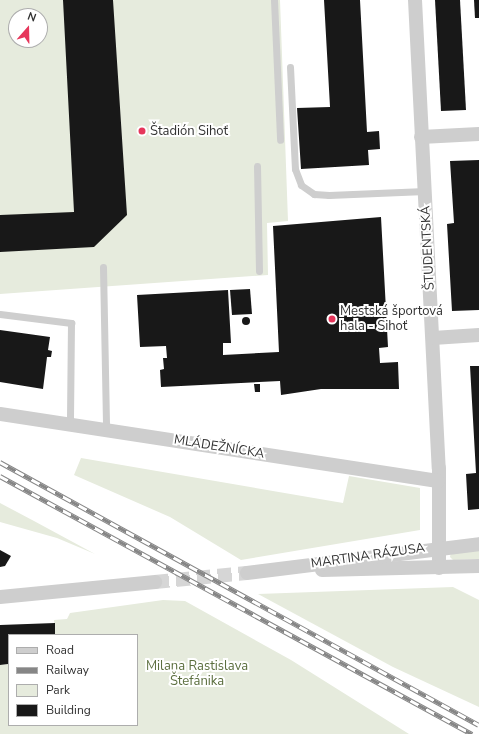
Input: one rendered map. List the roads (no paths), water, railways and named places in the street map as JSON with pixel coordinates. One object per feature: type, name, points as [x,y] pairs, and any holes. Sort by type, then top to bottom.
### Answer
[{"type":"street","name":"ŠTUDENTSKÁ","points":[[415,0],[433,338],[438,481],[439,568]]},
{"type":"street","points":[[422,138],[479,134]]},
{"type":"street","points":[[433,338],[479,335]]},
{"type":"street","name":"MLÁDEŽNÍCKA","points":[[0,414],[438,481]]},
{"type":"street","name":"MARTINA RÁZUSA","points":[[479,544],[438,547],[253,572],[479,566]]},
{"type":"street","points":[[0,597],[155,582]]},
{"type":"lane","points":[[274,0],[280,140]]},
{"type":"lane","points":[[290,67],[295,169],[301,185],[314,194],[329,195],[425,191]]},
{"type":"lane","points":[[257,166],[259,271]]},
{"type":"lane","points":[[103,267],[106,430]]},
{"type":"lane","points":[[0,314],[71,323],[70,425]]},
{"type":"tunnel","points":[[155,582],[247,573]]},
{"type":"railway","points":[[0,462],[479,725]]},
{"type":"railway","points":[[0,476],[472,734]]},
{"type":"place","name":"Štadión Sihoť","points":[[142,131]]},
{"type":"place","name":"Mestská športová hala - Sihoť","points":[[332,319]]},
{"type":"park label","name":"Milana Rastislava Štefánika","points":[[197,674]]}]
